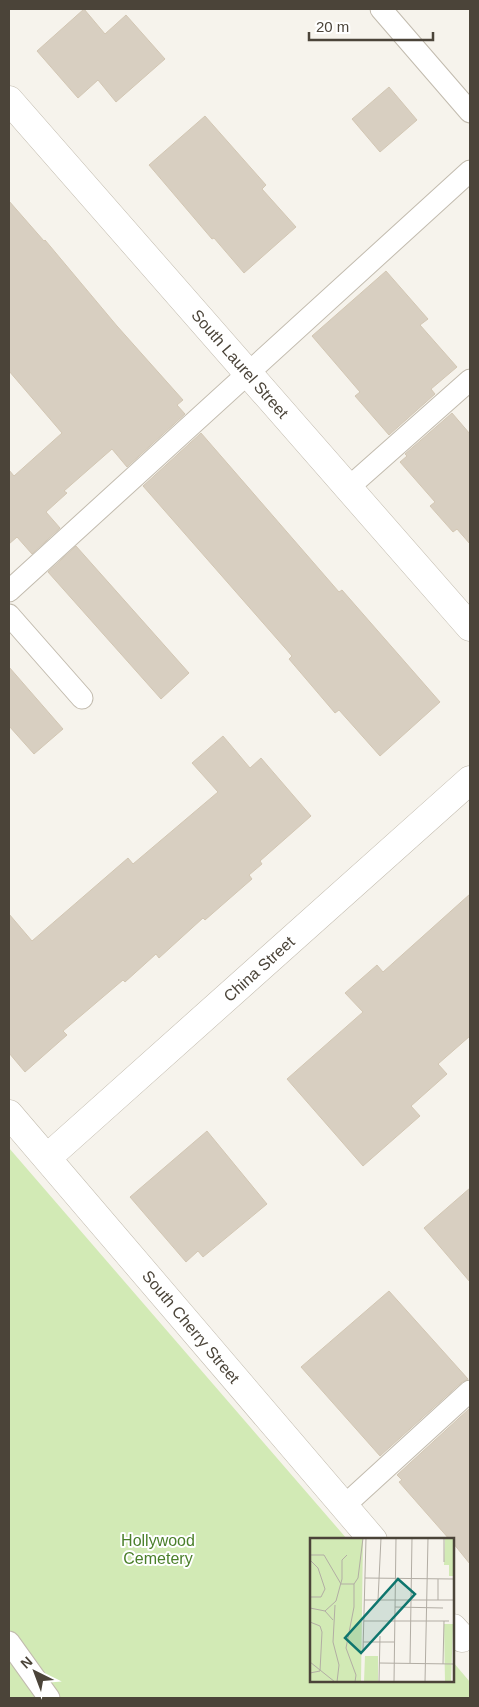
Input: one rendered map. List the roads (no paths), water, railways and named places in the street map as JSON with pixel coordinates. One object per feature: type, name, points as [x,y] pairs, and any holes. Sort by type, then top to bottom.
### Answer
[{"type":"street","name":"South Laurel Street","points":[[9,100],[470,627]]},
{"type":"street","name":"China Street","points":[[47,1158],[470,780]]},
{"type":"street","name":"South Cherry Street","points":[[9,1114],[372,1538]]},
{"type":"lane","points":[[381,9],[470,112]]},
{"type":"lane","points":[[9,590],[470,172]]},
{"type":"lane","points":[[348,488],[470,380]]},
{"type":"lane","points":[[9,615],[82,698]]},
{"type":"lane","points":[[344,1506],[470,1391]]},
{"type":"lane","points":[[9,1642],[49,1698]]},
{"type":"park label","name":"Hollywood Cemetery","points":[[158,1549]]}]
